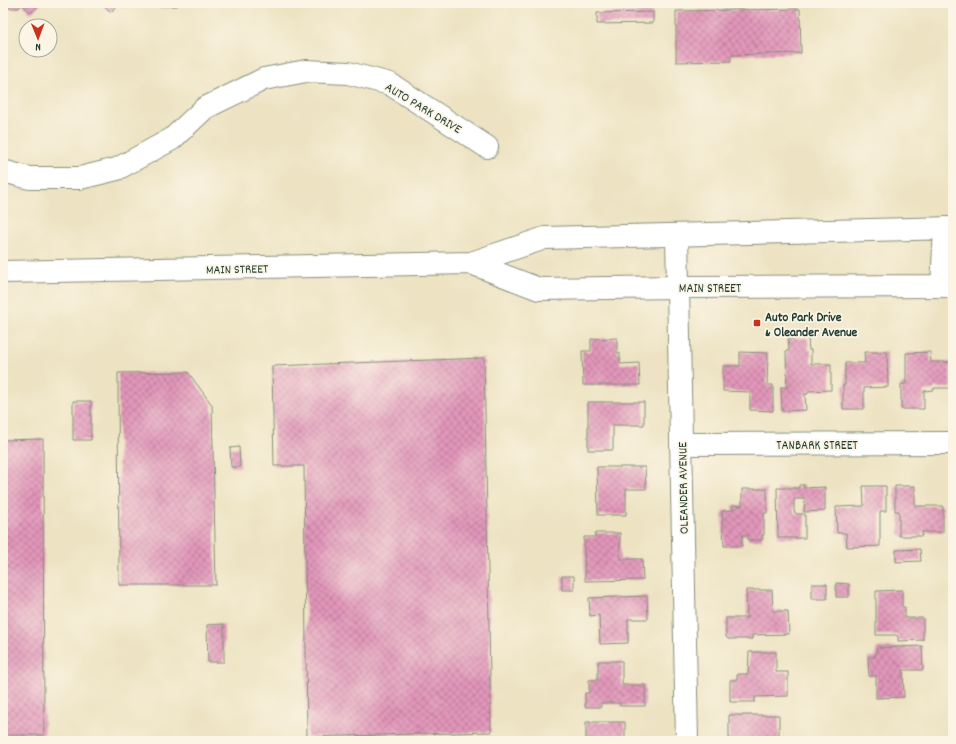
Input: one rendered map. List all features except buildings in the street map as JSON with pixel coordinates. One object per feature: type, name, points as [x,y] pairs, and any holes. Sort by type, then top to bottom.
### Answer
[{"type":"main road","name":"AUTO PARK DRIVE","points":[[3,171],[29,178],[80,178],[117,168],[172,139],[205,108],[264,79],[306,71],[348,73],[390,84],[487,147]]},
{"type":"main road","name":"MAIN STREET","points":[[3,272],[471,264],[546,238],[677,236],[949,228]]},
{"type":"main road","points":[[948,286],[949,228]]},
{"type":"main road","name":"OLEANDER AVENUE","points":[[677,236],[687,741]]},
{"type":"main road","name":"MAIN STREET","points":[[471,264],[539,289],[948,286]]},
{"type":"main road","name":"TANBARK STREET","points":[[680,444],[953,443]]},
{"type":"place","name":"Auto Park Drive & Oleander Avenue","points":[[757,323]]}]
